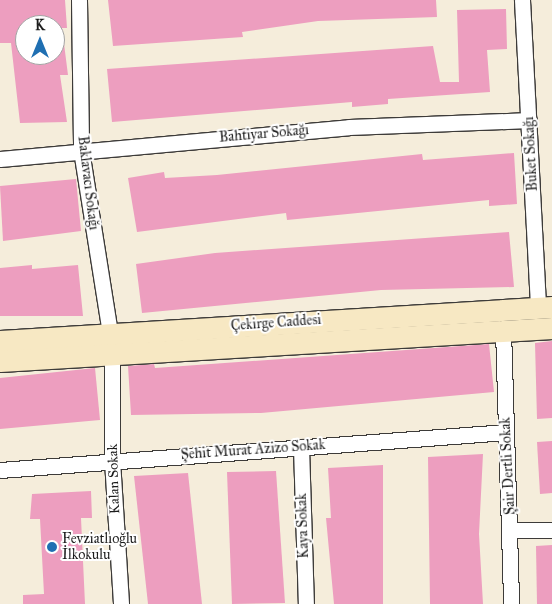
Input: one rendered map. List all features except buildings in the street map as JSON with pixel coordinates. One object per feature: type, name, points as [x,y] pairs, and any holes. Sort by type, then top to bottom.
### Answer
[{"type":"main road","name":"Çekirge Caddesi","points":[[0,361],[111,344],[545,307]]},
{"type":"main road","name":"Çekirge Caddesi","points":[[0,341],[111,344],[552,328]]},
{"type":"street","name":"Baklavacı Sokağı","points":[[79,0],[81,150],[111,344]]},
{"type":"street","name":"Buket Sokağı","points":[[522,0],[529,120],[545,307]]},
{"type":"street","name":"Bahtiyar Sokağı","points":[[0,159],[81,150],[349,127],[529,120]]},
{"type":"street","name":"Şair Dertli Sokak","points":[[502,329],[511,530],[511,604]]},
{"type":"street","name":"Kalan Sokak","points":[[111,344],[112,460],[121,604]]},
{"type":"street","name":"Şehit Murat Azizo Sokak","points":[[0,470],[112,460],[506,432]]},
{"type":"street","name":"Kaya Sokak","points":[[301,447],[306,604]]},
{"type":"street","points":[[511,530],[552,530]]},
{"type":"place","name":"Fevziatlıoğlu İlkokulu","points":[[52,547]]}]
